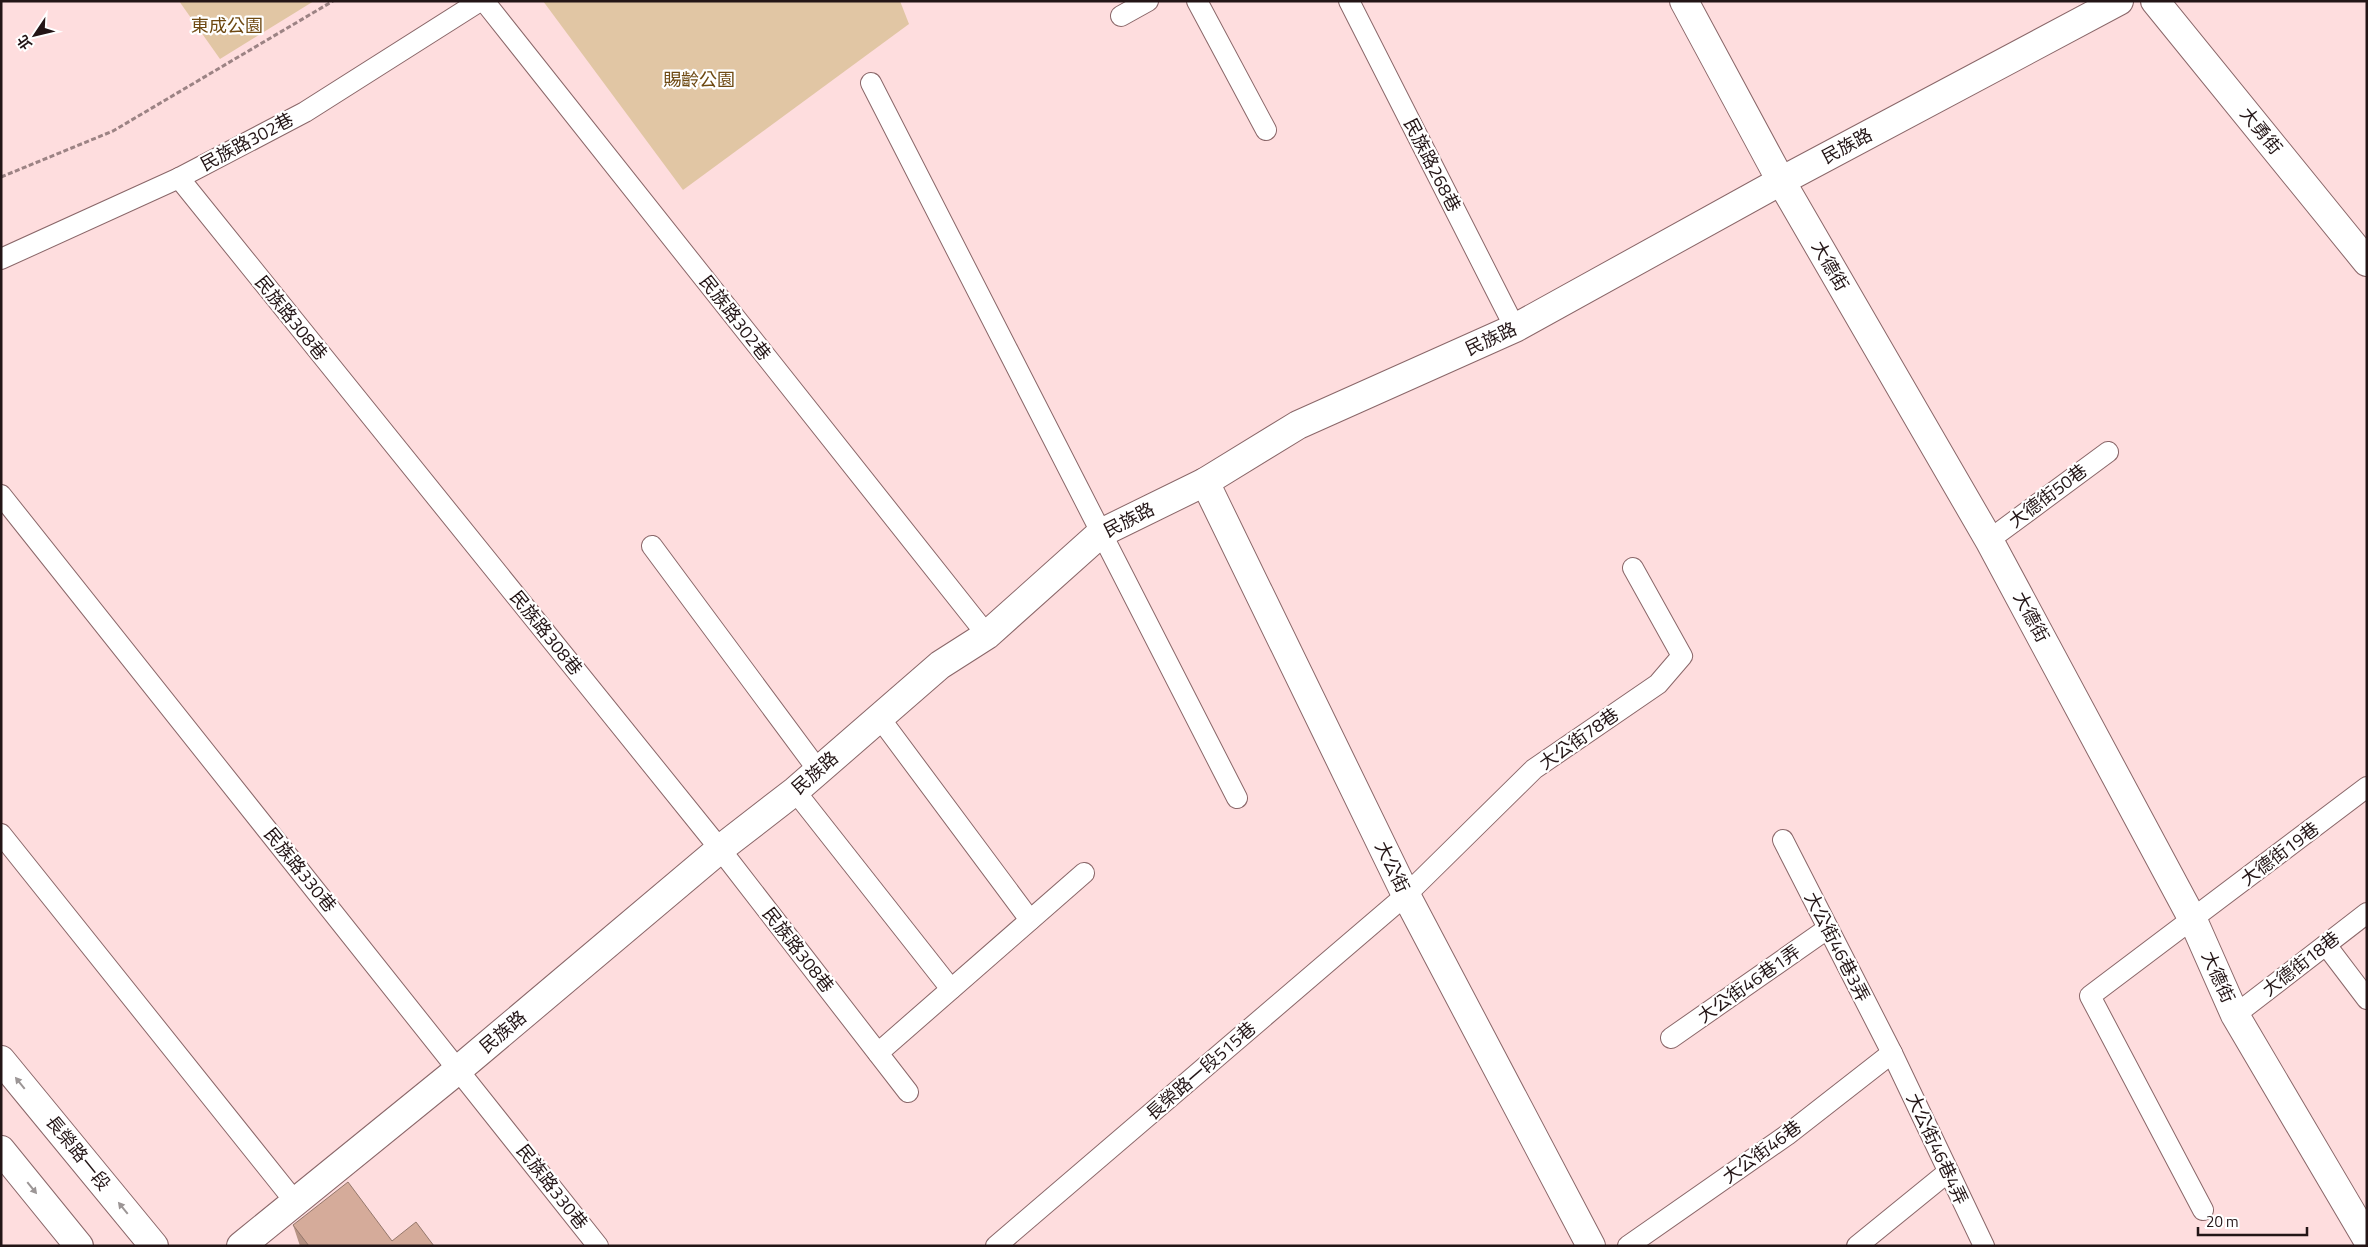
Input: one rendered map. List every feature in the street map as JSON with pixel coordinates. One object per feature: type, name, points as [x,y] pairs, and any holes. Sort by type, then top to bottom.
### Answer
[{"type":"street","name":"大德街","points":[[1684,1],[1780,181],[1989,540],[2192,920],[2235,1015],[2367,1239]]},
{"type":"street","name":"民族路","points":[[241,1246],[459,1069],[720,849],[795,791],[940,665],[987,635],[1101,533],[1205,482],[1298,426],[1515,328],[1780,181],[2119,1]]},
{"type":"street","name":"大勇街","points":[[2154,1],[2367,262]]},
{"type":"street","name":"大公街","points":[[1205,482],[1406,895],[1591,1246]]},
{"type":"street","name":"長榮路一段","points":[[1,1060],[154,1246]]},
{"type":"street","points":[[1,1150],[79,1246]]},
{"type":"lane","name":"民族路302巷","points":[[1,259],[179,178],[305,112],[480,1]]},
{"type":"lane","name":"民族路302巷","points":[[484,1],[987,635]]},
{"type":"lane","points":[[1120,16],[1148,1]]},
{"type":"lane","points":[[1197,1],[1266,130]]},
{"type":"lane","name":"民族路268巷","points":[[1349,1],[1515,328]]},
{"type":"lane","points":[[871,83],[1237,798]]},
{"type":"lane","name":"民族路308巷","points":[[179,178],[720,849],[908,1092]]},
{"type":"lane","name":"大德街50巷","points":[[1989,540],[2108,452]]},
{"type":"lane","name":"民族路330巷","points":[[1,495],[598,1246]]},
{"type":"lane","points":[[652,546],[818,770]]},
{"type":"lane","name":"大公街78巷","points":[[1406,895],[1534,769],[1658,684],[1682,656],[1633,568]]},
{"type":"lane","points":[[880,717],[1030,920]]},
{"type":"lane","name":"大德街19巷","points":[[2203,1210],[2090,996],[2367,787]]},
{"type":"lane","points":[[795,791],[951,989]]},
{"type":"lane","points":[[1,834],[296,1203]]},
{"type":"lane","name":"大公街46巷3弄","points":[[1783,840],[1892,1053]]},
{"type":"lane","points":[[878,1053],[1084,873]]},
{"type":"lane","name":"長榮路一段515巷","points":[[996,1246],[1406,895]]},
{"type":"lane","name":"大德街18巷","points":[[2235,1015],[2367,913]]},
{"type":"lane","name":"大公街46巷1弄","points":[[1671,1038],[1827,929]]},
{"type":"lane","points":[[2326,945],[2367,999]]},
{"type":"lane","name":"大公街46巷4弄","points":[[1892,1053],[1984,1246]]},
{"type":"lane","name":"大公街46巷","points":[[1628,1246],[1787,1135],[1892,1053]]},
{"type":"lane","points":[[1857,1246],[1948,1172]]},
{"type":"path","points":[[1,177],[113,131],[333,1]]},
{"type":"green space","name":"東成公園","points":[[179,1],[314,1],[220,59]]},
{"type":"green space","name":"賜齡公園","points":[[543,1],[900,1],[909,24],[683,190]]},
{"type":"building","points":[[348,1182],[392,1241],[416,1222],[434,1246],[309,1246],[293,1225]]}]
